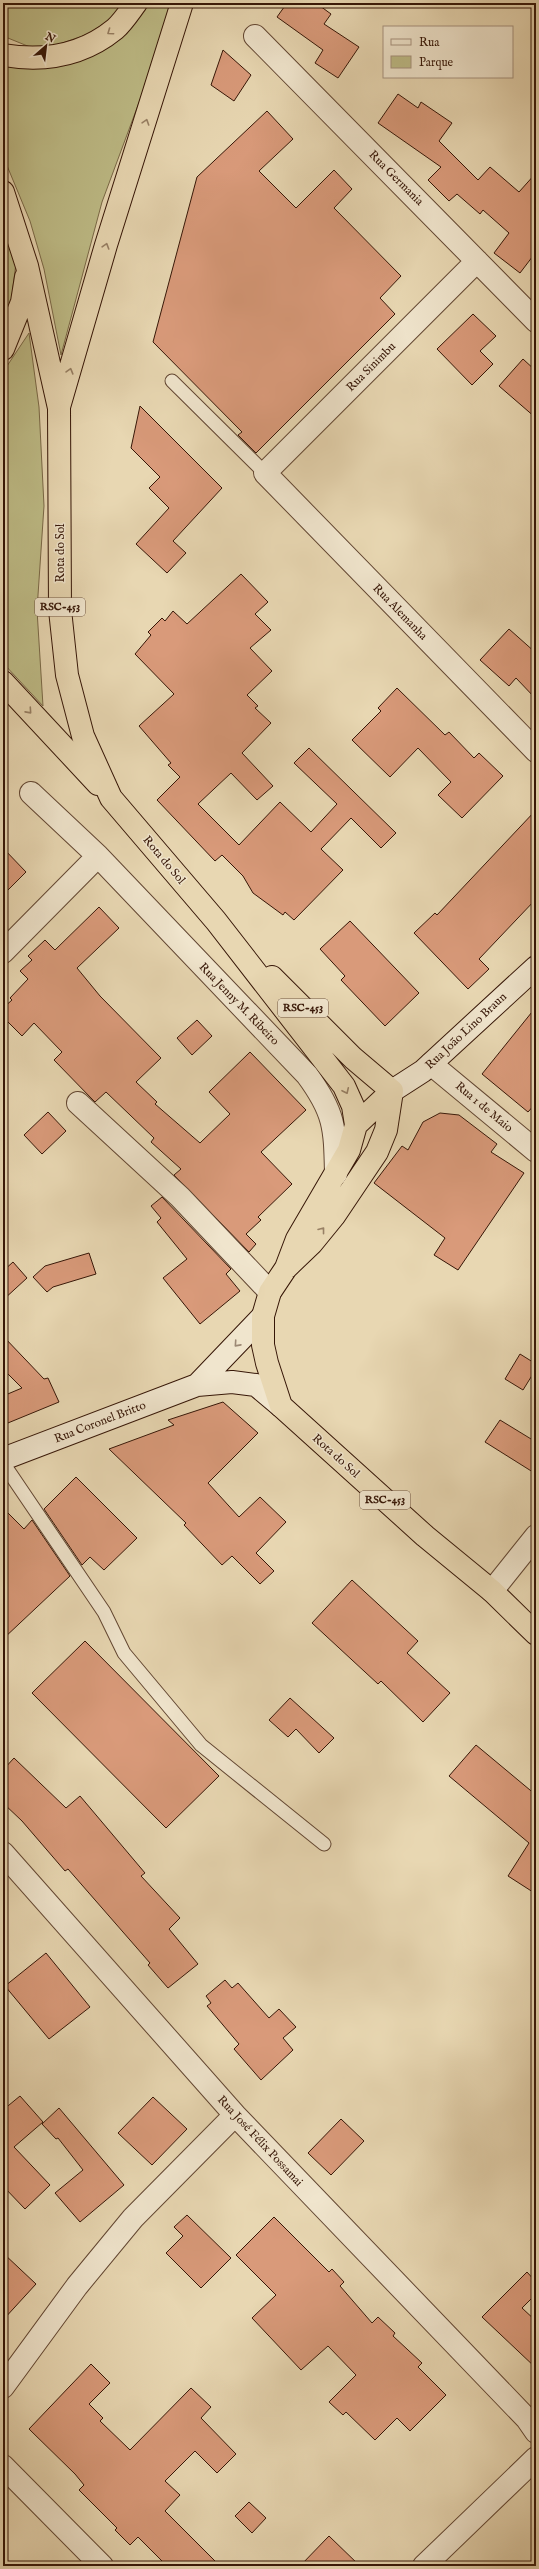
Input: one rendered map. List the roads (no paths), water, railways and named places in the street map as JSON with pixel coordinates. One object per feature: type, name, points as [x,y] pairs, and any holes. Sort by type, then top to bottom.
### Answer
[{"type":"highway","points":[[3,55],[24,59],[55,58],[87,48],[116,29],[136,3]]},
{"type":"highway","points":[[59,408],[106,245],[182,3]]},
{"type":"highway","name":"Rota do Sol","points":[[3,192],[27,266],[59,408],[60,610],[67,675],[82,736],[111,798],[216,921],[279,1005],[344,1086],[353,1106],[356,1126],[349,1150],[297,1239],[286,1268]]},
{"type":"highway","points":[[3,349],[22,302],[27,266]]},
{"type":"highway","points":[[3,682],[111,798]]},
{"type":"highway","name":"Rota do Sol","points":[[216,921],[353,1058],[392,1091],[386,1130],[377,1152],[330,1221],[312,1243],[286,1268],[270,1292],[263,1316],[264,1351],[281,1406],[426,1536],[492,1591],[536,1634]]},
{"type":"highway","points":[[279,1005],[360,1080],[369,1086],[392,1091]]},
{"type":"highway","points":[[356,1126],[392,1091]]},
{"type":"street","name":"Rua Germania","points":[[255,36],[536,321]]},
{"type":"street","name":"Rua Sinimbu","points":[[265,473],[477,261]]},
{"type":"street","name":"Rua Alemanha","points":[[265,473],[536,751]]},
{"type":"street","name":"Rua Jenny M. Ribeiro","points":[[31,793],[98,856],[307,1075],[323,1097],[333,1119],[336,1174]]},
{"type":"street","points":[[3,952],[98,856]]},
{"type":"street","name":"Rua João Lino Braun","points":[[392,1091],[431,1064],[536,967]]},
{"type":"street","name":"Rua 1 de Maio","points":[[431,1064],[536,1151]]},
{"type":"street","points":[[78,1103],[180,1198],[270,1292]]},
{"type":"street","points":[[197,1385],[263,1316]]},
{"type":"street","points":[[197,1385],[232,1382],[256,1385],[281,1406]]},
{"type":"street","name":"Rua Coronel Britto","points":[[3,1458],[197,1385]]},
{"type":"street","points":[[492,1591],[536,1536]]},
{"type":"street","name":"Rua José Félix Possamai","points":[[3,1853],[235,2115],[532,2426]]},
{"type":"street","points":[[3,2387],[77,2286],[133,2218],[235,2115]]},
{"type":"street","points":[[424,2566],[536,2458]]},
{"type":"street","points":[[3,2466],[102,2566]]},
{"type":"lane","points":[[172,381],[265,473]]},
{"type":"lane","points":[[3,1463],[104,1612],[124,1653],[201,1745],[324,1844]]}]
